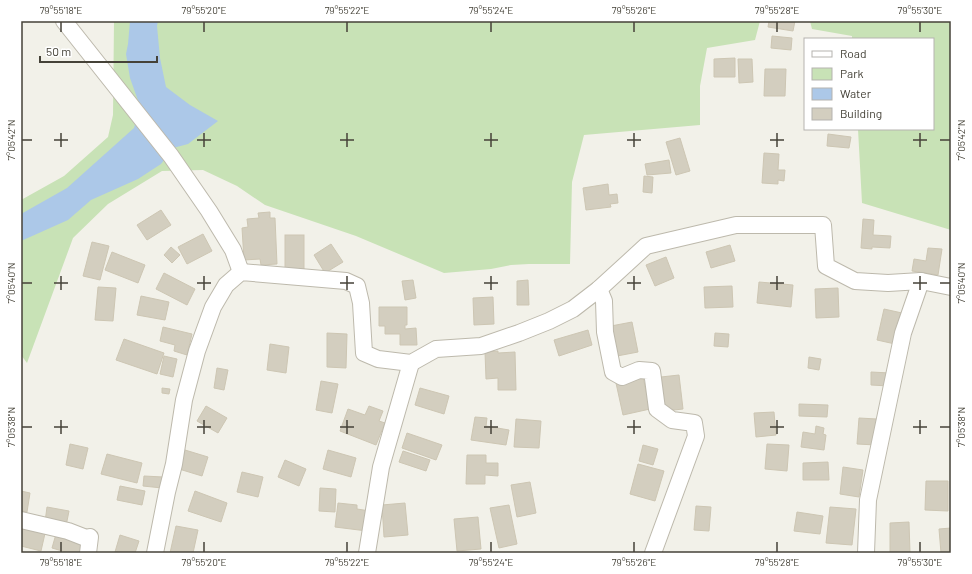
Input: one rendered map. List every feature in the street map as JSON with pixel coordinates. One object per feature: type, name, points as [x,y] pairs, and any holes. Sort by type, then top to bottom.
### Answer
[{"type":"street","points":[[64,21],[171,156],[209,210],[233,250],[241,272]]},
{"type":"street","points":[[155,553],[174,464],[184,400],[197,351],[213,307],[226,285],[241,272],[346,281],[357,286],[361,303],[364,354],[378,359],[412,363],[436,349],[481,346],[549,321],[573,309],[599,289],[646,246],[736,225],[823,225],[826,266],[855,281],[888,283],[921,281],[951,287]]},
{"type":"street","points":[[866,553],[868,500],[903,333],[921,281]]},
{"type":"street","points":[[599,289],[604,301],[605,332],[612,372],[622,377],[639,370],[652,371],[657,409],[672,420],[694,423],[696,436],[654,553]]},
{"type":"street","points":[[367,553],[381,467],[412,363]]},
{"type":"street","points":[[21,520],[68,531],[86,538],[90,537],[88,553]]},
{"type":"green space","points":[[114,21],[760,21],[755,40],[707,48],[700,86],[700,125],[584,135],[572,182],[570,264],[511,265],[491,269],[444,273],[356,236],[265,205],[237,186],[203,170],[162,171],[108,204],[73,238],[27,363],[21,355],[21,200],[64,176],[108,137],[113,115]]},
{"type":"green space","points":[[810,21],[951,21],[951,230],[862,203],[858,130],[934,130],[934,38],[852,38],[852,36],[812,29]]},
{"type":"water","points":[[130,21],[158,21],[157,26],[160,58],[166,87],[190,105],[218,121],[188,144],[173,148],[161,164],[138,179],[91,200],[68,220],[21,241],[21,214],[67,188],[134,128],[140,106],[130,78],[126,54]]},
{"type":"building","points":[[769,21],[795,21],[793,31],[768,27]]},
{"type":"building","points":[[772,36],[792,38],[791,50],[771,48]]},
{"type":"building","points":[[735,58],[735,77],[714,77],[714,59]]},
{"type":"building","points":[[738,59],[752,59],[753,82],[739,83]]},
{"type":"building","points":[[765,69],[786,69],[785,96],[764,96]]},
{"type":"building","points":[[828,134],[851,137],[849,148],[827,146]]},
{"type":"building","points":[[680,138],[690,171],[676,175],[666,142]]},
{"type":"building","points":[[764,153],[779,154],[778,170],[785,170],[784,181],[778,180],[778,184],[762,183]]},
{"type":"building","points":[[669,160],[671,173],[647,175],[645,164]]},
{"type":"building","points":[[644,176],[653,177],[652,193],[643,192]]},
{"type":"building","points":[[608,184],[609,195],[617,194],[618,203],[610,204],[611,207],[586,210],[583,188]]},
{"type":"building","points":[[161,210],[171,225],[147,240],[137,225]]},
{"type":"building","points":[[270,212],[270,218],[275,218],[277,264],[261,265],[260,259],[244,260],[242,228],[248,227],[247,219],[259,218],[258,213]]},
{"type":"building","points":[[863,219],[874,220],[873,235],[891,236],[890,248],[861,248]]},
{"type":"building","points":[[203,234],[212,251],[187,264],[178,247]]},
{"type":"building","points":[[285,235],[304,235],[304,270],[285,270]]},
{"type":"building","points":[[92,242],[109,246],[100,280],[83,276]]},
{"type":"building","points":[[331,244],[343,262],[325,273],[314,255]]},
{"type":"building","points":[[730,245],[735,261],[711,268],[706,252]]},
{"type":"building","points":[[171,247],[180,255],[172,263],[164,255]]},
{"type":"building","points":[[928,248],[942,249],[938,275],[912,271],[914,259],[926,261]]},
{"type":"building","points":[[112,252],[145,265],[138,283],[105,270]]},
{"type":"building","points":[[666,257],[674,278],[655,286],[646,265]]},
{"type":"building","points":[[164,273],[195,289],[187,305],[156,289]]},
{"type":"building","points":[[413,280],[416,298],[405,300],[402,281]]},
{"type":"building","points":[[528,280],[529,305],[517,305],[517,281]]},
{"type":"building","points":[[759,282],[793,285],[791,307],[757,303]]},
{"type":"building","points":[[732,286],[733,307],[705,308],[704,287]]},
{"type":"building","points":[[98,287],[116,288],[113,321],[95,320]]},
{"type":"building","points":[[838,288],[839,317],[816,318],[815,289]]},
{"type":"building","points":[[141,296],[169,302],[165,320],[137,315]]},
{"type":"building","points":[[493,297],[494,324],[474,325],[473,298]]},
{"type":"building","points":[[379,307],[407,307],[407,325],[405,325],[405,329],[416,328],[417,345],[400,345],[400,334],[385,334],[385,326],[379,326]]},
{"type":"building","points":[[884,309],[902,313],[895,344],[877,340]]},
{"type":"building","points":[[632,322],[638,352],[617,356],[611,326]]},
{"type":"building","points":[[163,327],[192,334],[187,355],[174,351],[175,345],[160,341]]},
{"type":"building","points":[[588,330],[592,345],[559,356],[554,340]]},
{"type":"building","points":[[327,333],[347,334],[346,368],[327,367]]},
{"type":"building","points":[[715,333],[729,334],[728,347],[714,346]]},
{"type":"building","points":[[124,339],[164,353],[157,374],[116,360]]},
{"type":"building","points":[[270,344],[289,347],[286,373],[267,370]]},
{"type":"building","points":[[498,351],[498,353],[515,352],[516,390],[498,390],[498,378],[486,379],[485,352]]},
{"type":"building","points":[[164,356],[177,359],[173,377],[160,374]]},
{"type":"building","points":[[809,357],[821,359],[819,370],[808,368]]},
{"type":"building","points":[[217,368],[228,370],[224,390],[214,388]]},
{"type":"building","points":[[871,372],[890,373],[889,386],[871,385]]},
{"type":"building","points":[[679,375],[683,409],[665,411],[661,377]]},
{"type":"building","points":[[643,377],[650,409],[623,415],[616,383]]},
{"type":"building","points":[[321,381],[338,384],[332,413],[316,410]]},
{"type":"building","points":[[162,388],[170,389],[169,394],[162,393]]},
{"type":"building","points":[[420,388],[449,396],[444,414],[415,405]]},
{"type":"building","points":[[799,404],[828,405],[827,417],[799,416]]},
{"type":"building","points":[[206,406],[227,418],[218,433],[197,421]]},
{"type":"building","points":[[369,406],[383,411],[379,421],[385,423],[376,445],[340,431],[348,409],[365,415]]},
{"type":"building","points":[[774,412],[776,435],[756,437],[754,413]]},
{"type":"building","points":[[475,417],[487,418],[486,426],[509,430],[506,445],[471,440]]},
{"type":"building","points":[[859,418],[877,419],[876,445],[857,444]]},
{"type":"building","points":[[516,419],[541,421],[539,448],[514,447]]},
{"type":"building","points":[[816,426],[824,428],[823,434],[826,435],[824,450],[801,447],[803,432],[815,434]]},
{"type":"building","points":[[407,433],[442,445],[436,460],[402,448]]},
{"type":"building","points":[[70,444],[88,448],[83,469],[66,465]]},
{"type":"building","points":[[767,444],[789,445],[787,471],[765,469]]},
{"type":"building","points":[[643,445],[658,449],[653,465],[639,461]]},
{"type":"building","points":[[185,450],[208,457],[202,476],[179,469]]},
{"type":"building","points":[[328,450],[356,458],[351,477],[323,469]]},
{"type":"building","points":[[403,451],[430,460],[426,471],[399,462]]},
{"type":"building","points":[[107,454],[142,463],[137,483],[101,474]]},
{"type":"building","points":[[467,455],[486,455],[486,463],[498,463],[498,476],[485,475],[485,484],[466,484]]},
{"type":"building","points":[[285,460],[306,469],[299,486],[278,477]]},
{"type":"building","points":[[828,462],[829,480],[803,480],[803,463]]},
{"type":"building","points":[[638,464],[664,471],[655,501],[630,494]]},
{"type":"building","points":[[843,467],[863,470],[859,497],[840,494]]},
{"type":"building","points":[[242,472],[263,477],[258,497],[237,492]]},
{"type":"building","points":[[144,476],[163,477],[162,488],[143,486]]},
{"type":"building","points":[[926,481],[948,481],[948,511],[925,510]]},
{"type":"building","points":[[530,482],[536,513],[517,517],[511,485]]},
{"type":"building","points":[[120,486],[145,491],[142,505],[117,500]]},
{"type":"building","points":[[320,488],[336,489],[335,512],[319,511]]},
{"type":"building","points":[[21,491],[30,493],[27,512],[21,511]]},
{"type":"building","points":[[195,491],[227,503],[221,522],[188,511]]},
{"type":"building","points":[[338,503],[357,505],[357,509],[370,511],[367,531],[335,527]]},
{"type":"building","points":[[405,503],[408,535],[384,537],[382,505]]},
{"type":"building","points":[[509,505],[517,544],[499,548],[490,508]]},
{"type":"building","points":[[696,506],[711,507],[709,531],[694,530]]},
{"type":"building","points":[[47,507],[69,511],[66,526],[45,522]]},
{"type":"building","points":[[830,507],[856,509],[852,545],[826,543]]},
{"type":"building","points":[[797,512],[823,516],[820,534],[794,531]]},
{"type":"building","points":[[478,517],[481,549],[457,551],[454,519]]},
{"type":"building","points":[[909,522],[910,553],[890,553],[890,523]]},
{"type":"building","points":[[21,524],[46,529],[41,551],[21,546]]},
{"type":"building","points":[[176,526],[198,530],[193,553],[170,553]]},
{"type":"building","points":[[951,528],[951,553],[941,553],[939,529]]},
{"type":"building","points":[[56,534],[85,542],[82,553],[69,553],[52,548]]},
{"type":"building","points":[[120,535],[139,541],[135,553],[115,552]]}]
